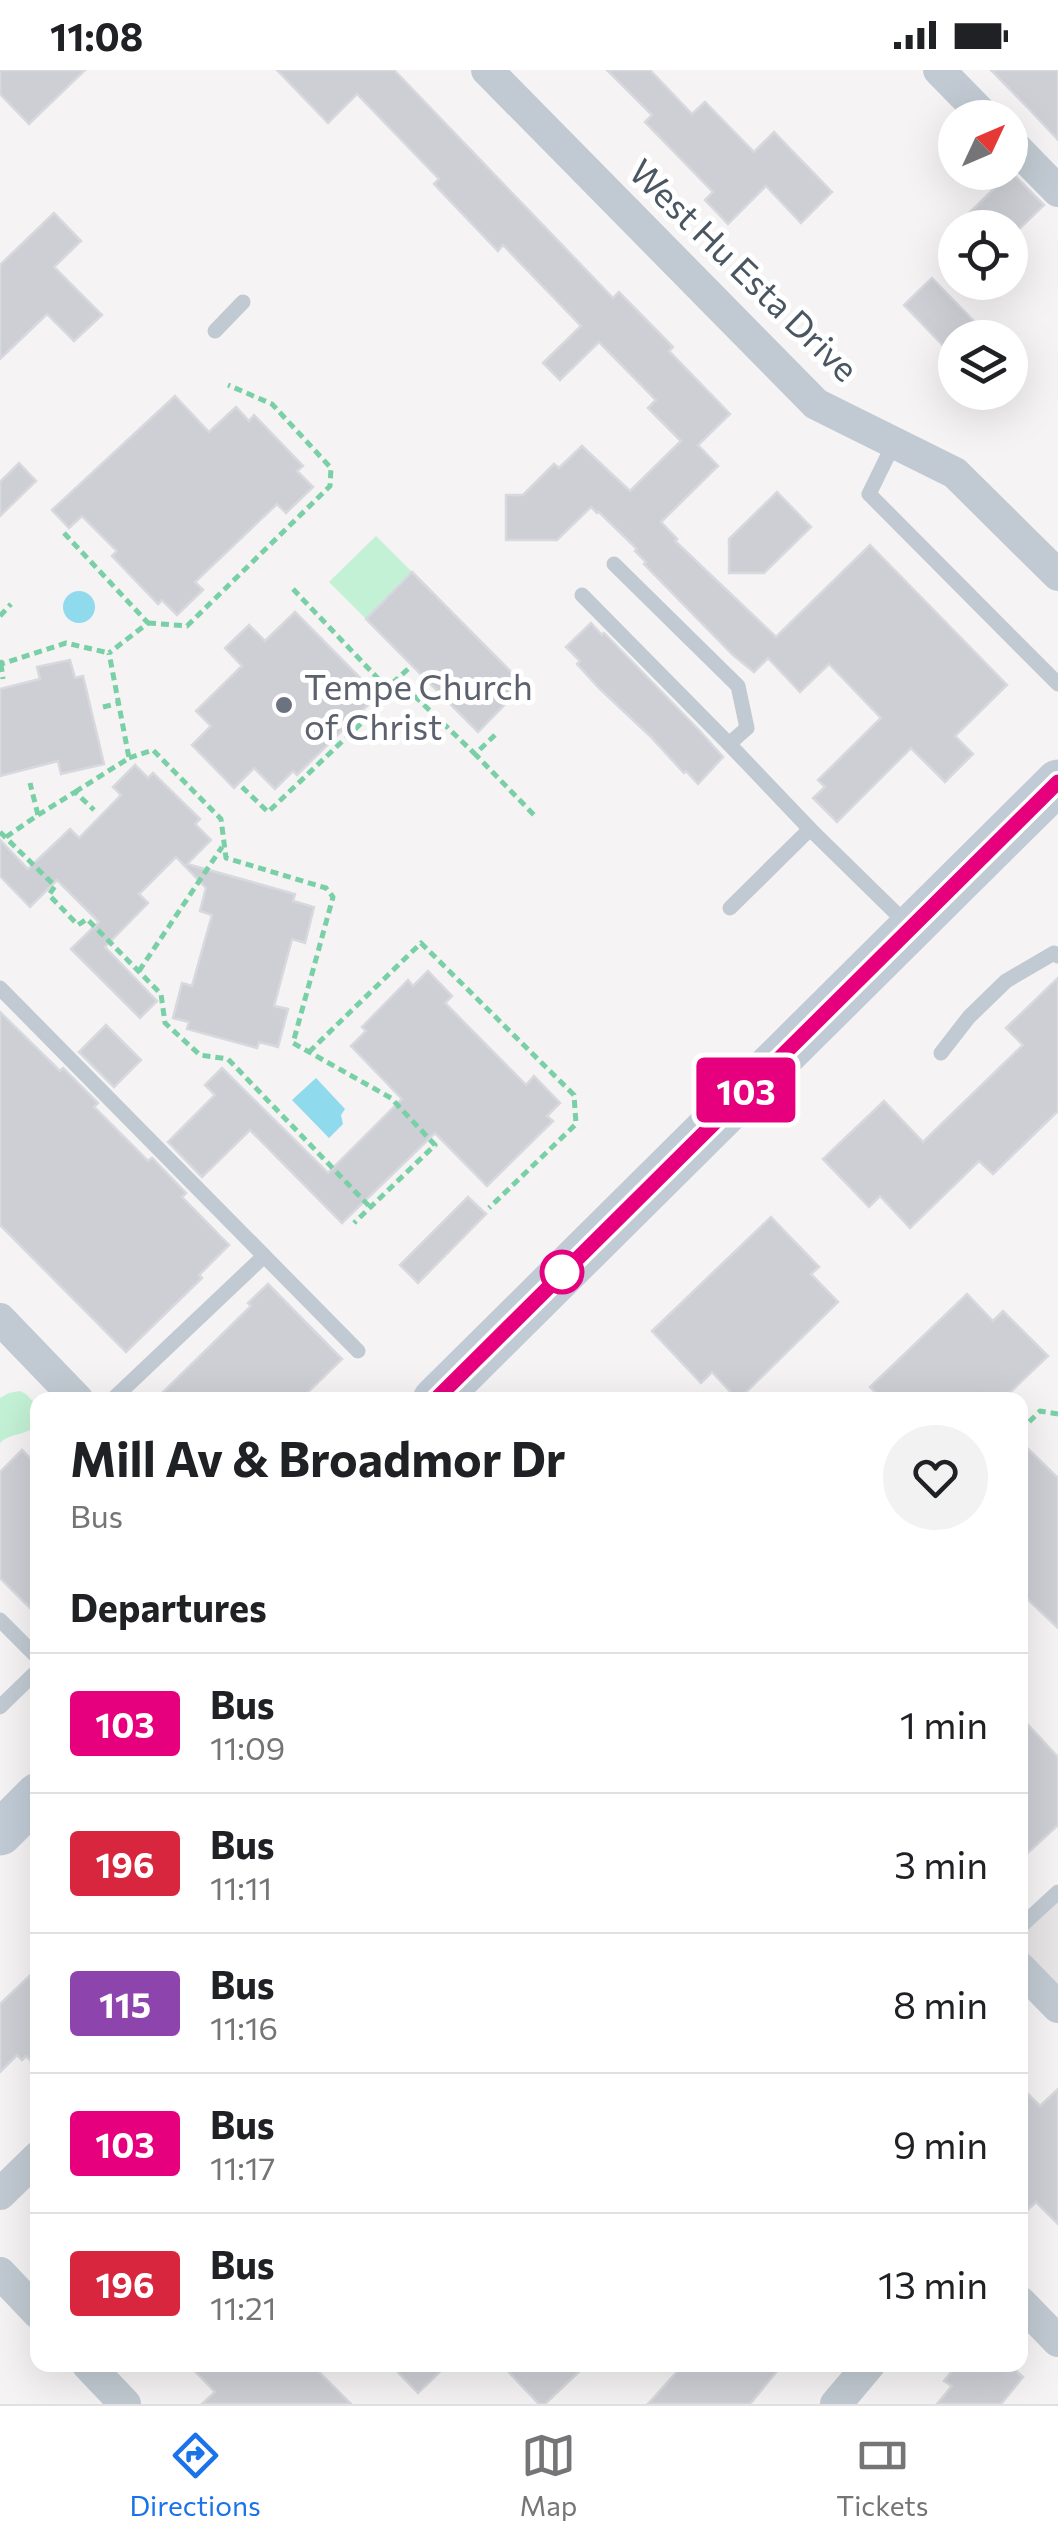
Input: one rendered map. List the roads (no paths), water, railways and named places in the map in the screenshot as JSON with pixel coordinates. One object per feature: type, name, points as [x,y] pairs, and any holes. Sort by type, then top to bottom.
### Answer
[{"type":"main road","points":[[453,1392],[1058,782]]},
{"type":"main road","points":[[0,1833],[30,1804]]},
{"type":"street","name":"West Hu Esta Drive","points":[[487,70],[816,404],[955,473],[1058,574]]},
{"type":"street","points":[[939,70],[968,100]]},
{"type":"street","points":[[1028,160],[1058,191]]},
{"type":"street","points":[[5,1333],[69,1392]]},
{"type":"street","points":[[1028,1976],[1058,2007]]},
{"type":"street","points":[[0,2194],[30,2165]]},
{"type":"street","points":[[0,2273],[30,2304]]},
{"type":"street","points":[[1028,2310],[1058,2341]]},
{"type":"street","points":[[95,2372],[125,2404]]},
{"type":"street","points":[[836,2404],[863,2372]]},
{"type":"lane","points":[[215,331],[243,302]]},
{"type":"lane","points":[[894,443],[870,494],[1058,684]]},
{"type":"lane","points":[[614,564],[738,686],[747,728],[729,744]]},
{"type":"lane","points":[[582,595],[910,928]]},
{"type":"lane","points":[[730,908],[810,829]]},
{"type":"lane","points":[[941,1053],[968,1017],[1006,981],[1054,953],[1058,956]]},
{"type":"lane","points":[[0,988],[358,1351]]},
{"type":"lane","points":[[120,1392],[264,1256]]},
{"type":"lane","points":[[0,1620],[30,1650]]},
{"type":"lane","points":[[0,1707],[30,1678]]},
{"type":"lane","points":[[1028,1920],[1058,1892]]},
{"type":"water","points":[[79,591],[90,596],[95,607],[90,618],[79,623],[68,618],[63,607],[68,596]]},
{"type":"water","points":[[316,1078],[345,1109],[341,1115],[343,1124],[329,1138],[292,1100]]},
{"type":"place","name":"Tempe Church of Christ","points":[[284,705]]}]
